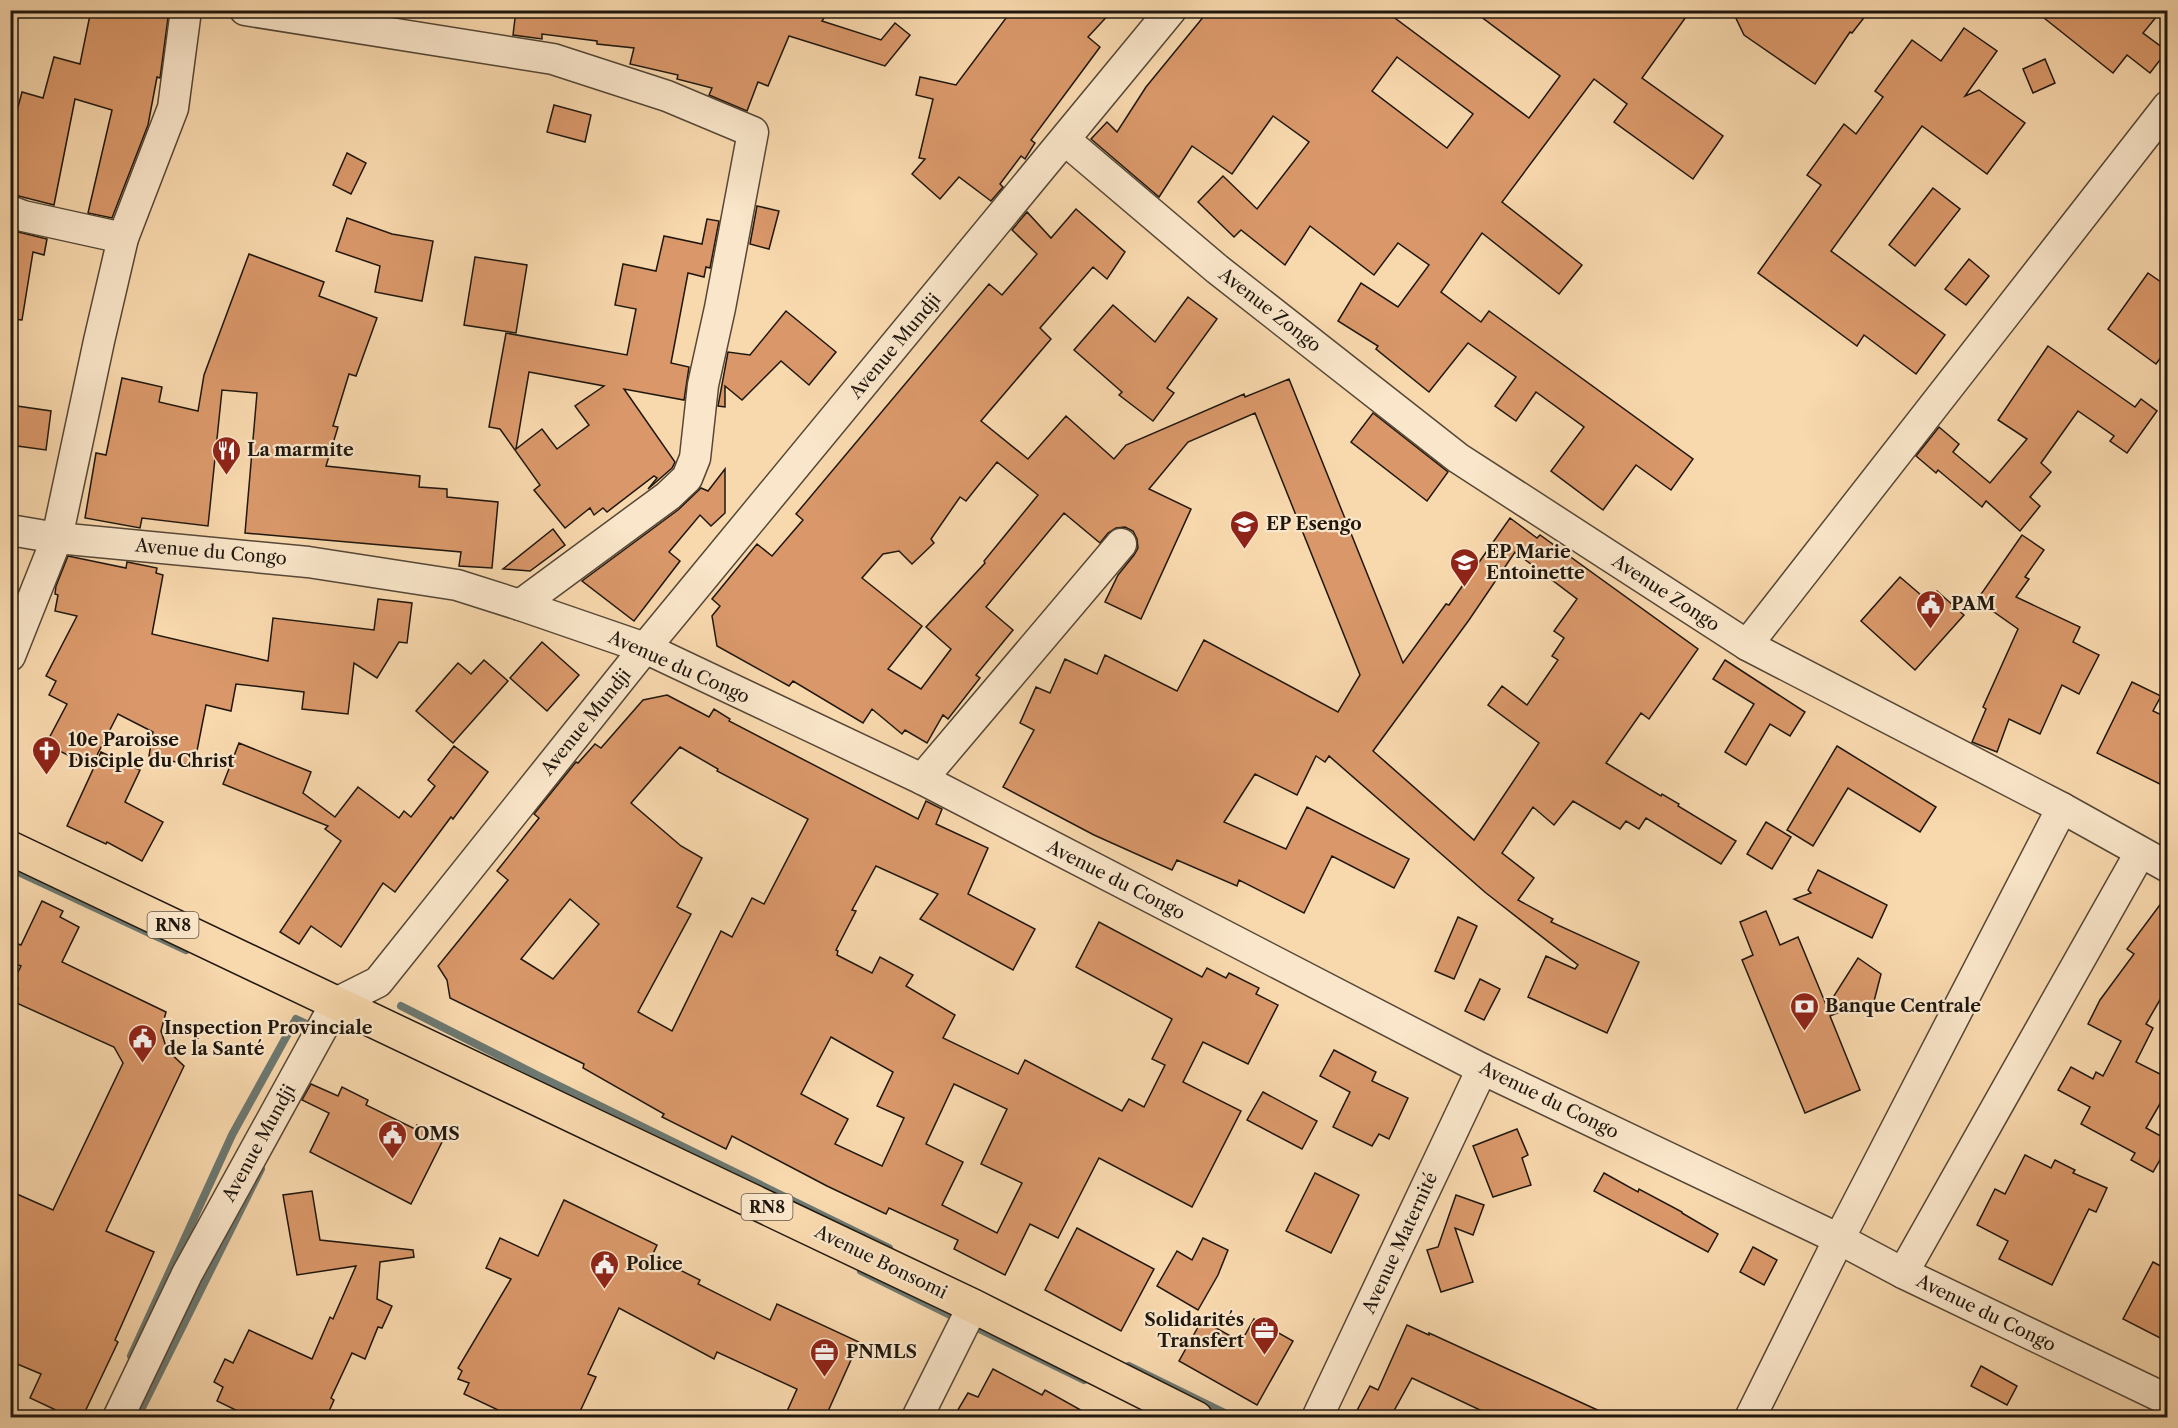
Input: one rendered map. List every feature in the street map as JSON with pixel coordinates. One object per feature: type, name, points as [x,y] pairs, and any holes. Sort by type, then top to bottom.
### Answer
[{"type":"main road","name":"RN8","points":[[10,848],[336,1003]]},
{"type":"main road","name":"Avenue Bonsomi","points":[[336,1003],[973,1306],[1196,1418]]},
{"type":"street","points":[[10,656],[57,538],[123,238],[173,108],[186,10]]},
{"type":"street","points":[[245,10],[553,59],[667,96],[753,132],[703,385],[694,458],[687,478],[668,496],[520,605]]},
{"type":"street","name":"Avenue Mundji","points":[[118,1418],[187,1274],[336,1003],[378,982],[645,648],[1171,10]]},
{"type":"street","points":[[1747,645],[2168,106]]},
{"type":"street","name":"Avenue Zongo","points":[[1065,140],[1217,269],[1458,458],[1747,645],[2062,808],[2168,867]]},
{"type":"street","points":[[10,212],[123,238]]},
{"type":"street","name":"Avenue du Congo","points":[[10,530],[57,538],[308,562],[457,585],[645,648],[922,779],[1482,1069],[1839,1239],[1903,1273],[2168,1400]]},
{"type":"street","points":[[922,779],[1121,544]]},
{"type":"street","points":[[1750,1418],[1839,1239],[2062,808]]},
{"type":"street","points":[[1903,1273],[2140,853]]},
{"type":"street","name":"Avenue Maternité","points":[[1317,1418],[1482,1069]]},
{"type":"street","points":[[917,1418],[973,1306]]},
{"type":"building","points":[[91,10],[169,10],[160,78],[157,77],[148,125],[112,218],[88,213],[112,110],[75,99],[54,205],[11,194],[15,176],[10,175],[10,137],[22,92],[43,98],[54,57],[80,64]]},
{"type":"building","points":[[516,10],[829,10],[822,21],[881,40],[895,23],[910,35],[885,66],[789,36],[768,86],[758,82],[747,111],[709,95],[712,88],[677,79],[678,75],[630,64],[634,48],[542,34],[542,39],[513,35]]},
{"type":"building","points":[[1012,10],[1113,10],[1088,37],[1100,47],[1031,140],[1035,143],[1025,159],[1021,156],[1000,184],[1003,187],[991,201],[959,177],[940,199],[912,174],[925,159],[919,158],[933,99],[916,95],[920,77],[956,85]]},
{"type":"building","points":[[1209,10],[1384,10],[1529,118],[1560,76],[1472,10],[1691,10],[1642,78],[1723,136],[1693,179],[1614,122],[1627,104],[1594,79],[1502,202],[1582,265],[1559,294],[1482,233],[1441,292],[1481,322],[1489,311],[1693,459],[1671,490],[1636,465],[1603,510],[1551,471],[1584,427],[1536,392],[1516,421],[1495,406],[1516,377],[1468,343],[1429,392],[1376,349],[1378,346],[1338,321],[1361,283],[1398,307],[1429,265],[1398,243],[1374,275],[1310,226],[1285,265],[1241,230],[1234,237],[1198,202],[1223,176],[1257,209],[1309,142],[1273,116],[1232,174],[1192,146],[1159,197],[1091,139],[1107,122],[1117,132],[1146,87]],"holes":[[[1397,57],[1473,114],[1447,148],[1372,91]]]},
{"type":"building","points":[[1732,10],[1870,10],[1852,33],[1850,32],[1815,84],[1744,35]]},
{"type":"building","points":[[2034,10],[2162,10],[2143,33],[2167,51],[2150,73],[2127,55],[2113,73]]},
{"type":"building","points":[[1964,28],[1997,51],[1965,96],[1979,90],[2025,123],[1987,174],[1922,126],[1831,251],[1945,335],[1916,374],[1864,335],[1857,346],[1758,273],[1821,185],[1807,175],[1844,124],[1856,134],[1883,97],[1875,91],[1912,40],[1941,61]]},
{"type":"building","points":[[2045,59],[2055,83],[2033,93],[2023,69]]},
{"type":"building","points":[[554,105],[591,115],[585,142],[547,132]]},
{"type":"building","points":[[347,153],[366,163],[351,194],[333,185]]},
{"type":"building","points":[[1933,188],[1960,209],[1915,266],[1889,245]]},
{"type":"building","points":[[757,206],[779,211],[769,249],[750,244]]},
{"type":"building","points":[[1076,209],[1125,252],[1107,279],[1093,267],[1040,328],[1051,339],[981,421],[1028,459],[1066,416],[1114,459],[1126,445],[1244,394],[1245,397],[1289,379],[1403,663],[1446,604],[1449,605],[1510,518],[1537,538],[1540,535],[1698,649],[1649,719],[1641,713],[1606,763],[1661,796],[1662,794],[1679,804],[1678,806],[1736,841],[1721,864],[1646,818],[1639,829],[1626,821],[1620,829],[1573,801],[1554,825],[1533,807],[1502,853],[1534,878],[1518,900],[1553,919],[1551,922],[1639,962],[1607,1033],[1528,997],[1546,956],[1575,969],[1578,965],[1486,893],[1329,756],[1325,762],[1316,756],[1297,795],[1255,774],[1224,822],[1286,849],[1307,807],[1409,859],[1394,888],[1332,856],[1304,913],[1239,880],[1237,886],[1177,860],[1172,870],[1094,835],[1003,787],[1034,730],[1020,723],[1036,687],[1050,693],[1065,659],[1097,674],[1105,655],[1177,691],[1204,640],[1338,712],[1360,675],[1255,413],[1188,442],[1149,489],[1191,509],[1141,619],[1105,602],[1118,575],[1138,548],[1133,531],[1125,527],[1116,528],[1108,533],[1100,543],[1064,513],[986,607],[1013,630],[976,675],[980,678],[948,719],[943,715],[927,743],[905,730],[902,734],[872,709],[863,723],[793,681],[789,686],[717,646],[712,616],[720,606],[712,599],[757,544],[772,556],[803,520],[796,514],[989,284],[1002,295],[1037,254],[1012,230],[1027,212],[1051,238]],"holes":[[[997,462],[1038,495],[984,561],[985,563],[926,627],[951,649],[921,689],[888,669],[922,626],[862,578],[883,554],[899,551],[912,564],[934,543],[931,539],[960,497],[966,501]],[[1515,552],[1577,599],[1554,631],[1564,638],[1552,656],[1558,660],[1527,705],[1502,686],[1488,705],[1539,743],[1474,840],[1373,751],[1469,620]]]},
{"type":"building","points":[[347,218],[392,234],[433,241],[422,301],[375,292],[380,266],[336,251]]},
{"type":"building","points":[[707,219],[719,221],[710,268],[706,267],[704,277],[688,273],[671,363],[689,367],[684,400],[624,389],[675,462],[672,468],[648,489],[657,478],[654,476],[607,512],[603,508],[594,515],[590,508],[565,528],[534,490],[540,485],[500,429],[489,427],[506,333],[627,355],[636,309],[615,305],[623,264],[656,271],[664,236],[702,244]],"holes":[[[529,372],[604,386],[575,406],[589,425],[557,449],[542,429],[516,449]]]},
{"type":"building","points":[[10,230],[47,239],[44,255],[33,252],[22,320],[10,319]]},
{"type":"building","points":[[249,254],[324,282],[319,296],[377,318],[356,376],[349,374],[333,426],[338,427],[326,466],[420,476],[419,487],[447,489],[447,497],[498,502],[492,568],[459,566],[461,552],[245,533],[257,393],[222,390],[208,526],[142,518],[140,528],[85,518],[96,453],[106,455],[122,378],[162,387],[159,402],[198,411],[204,375]]},
{"type":"building","points":[[475,257],[527,265],[516,333],[464,325]]},
{"type":"building","points":[[1969,259],[1989,276],[1966,305],[1945,289]]},
{"type":"building","points":[[2148,273],[2168,287],[2168,348],[2156,364],[2108,329]]},
{"type":"building","points":[[1188,297],[1217,319],[1167,388],[1174,393],[1153,421],[1119,395],[1122,392],[1074,350],[1113,305],[1155,342]]},
{"type":"building","points":[[786,311],[836,352],[809,385],[781,361],[742,400],[725,386],[725,407],[718,406],[728,352],[750,355]]},
{"type":"building","points":[[2048,346],[2135,407],[2141,399],[2157,411],[2127,453],[2110,441],[2114,436],[2078,411],[2041,463],[2051,472],[2030,497],[2040,506],[2020,531],[1986,501],[1982,507],[1938,470],[1936,473],[1916,456],[1939,427],[1959,444],[1953,452],[1990,483],[2027,439],[1998,420]]},
{"type":"building","points":[[10,405],[51,411],[46,450],[10,445]]},
{"type":"building","points":[[1373,413],[1448,472],[1427,501],[1351,442]]},
{"type":"building","points":[[725,469],[725,513],[711,526],[700,515],[669,552],[680,561],[634,621],[582,581],[678,510],[701,488],[708,491]]},
{"type":"building","points":[[553,529],[565,545],[530,571],[503,569]]},
{"type":"building","points":[[2022,535],[2044,550],[2025,577],[2029,579],[2016,597],[2080,627],[2073,642],[2099,655],[2079,694],[2062,685],[2040,734],[2009,719],[1997,752],[1972,742],[1986,709],[1983,707],[2018,629],[1977,600]]},
{"type":"building","points":[[68,556],[126,568],[127,562],[157,568],[156,573],[163,575],[152,634],[268,661],[273,618],[374,630],[378,599],[412,603],[407,643],[399,642],[377,678],[354,663],[348,714],[302,709],[304,692],[236,684],[231,711],[206,705],[194,766],[149,756],[153,732],[118,714],[91,767],[46,744],[67,704],[49,695],[56,681],[46,676],[77,616],[55,611],[58,595],[55,594],[56,586]]},
{"type":"building","points":[[1900,577],[1928,601],[1937,591],[1964,615],[1915,670],[1861,621]]},
{"type":"building","points":[[542,642],[579,675],[547,711],[510,678]]},
{"type":"building","points":[[484,660],[508,681],[453,743],[416,711],[458,663],[471,674]]},
{"type":"building","points":[[1725,660],[1805,712],[1790,736],[1770,724],[1746,765],[1725,752],[1754,704],[1713,679]]},
{"type":"building","points":[[2132,682],[2161,696],[2153,711],[2168,718],[2168,788],[2097,753]]},
{"type":"building","points":[[667,695],[709,717],[714,709],[730,719],[729,721],[918,819],[926,801],[942,809],[936,824],[988,848],[968,894],[1035,929],[1013,970],[920,919],[938,894],[876,866],[852,910],[856,911],[836,950],[837,955],[872,973],[880,957],[913,975],[906,986],[955,1015],[943,1038],[1018,1074],[1025,1060],[1122,1111],[1129,1099],[1144,1107],[1165,1065],[1152,1059],[1172,1019],[1076,967],[1099,922],[1202,977],[1207,968],[1226,978],[1229,973],[1259,988],[1256,994],[1278,1005],[1248,1064],[1203,1042],[1183,1082],[1241,1111],[1192,1207],[1099,1158],[1058,1238],[1030,1224],[1005,1275],[954,1249],[958,1240],[889,1208],[886,1214],[732,1136],[726,1149],[662,1117],[664,1114],[583,1068],[584,1064],[450,998],[447,980],[438,966],[508,880],[497,871],[539,818],[534,814],[576,762],[578,763],[595,744],[601,748],[643,700]],"holes":[[[680,747],[718,769],[717,771],[808,819],[764,904],[752,898],[732,937],[721,931],[672,1031],[638,1012],[691,914],[677,907],[702,858],[681,846],[631,803]],[[570,899],[599,924],[553,979],[521,959]],[[831,1037],[893,1072],[877,1106],[904,1118],[882,1166],[835,1144],[848,1119],[801,1094]],[[954,1084],[1007,1109],[981,1164],[1022,1183],[997,1233],[942,1205],[963,1162],[926,1144]]]},
{"type":"building","points":[[239,743],[311,772],[303,793],[335,817],[358,787],[399,818],[404,811],[411,817],[435,786],[428,780],[454,746],[488,772],[395,892],[383,883],[341,947],[311,926],[299,944],[280,932],[341,841],[325,829],[328,826],[223,784]]},
{"type":"building","points":[[1837,746],[1936,807],[1920,832],[1848,788],[1813,846],[1787,830]]},
{"type":"building","points":[[101,752],[140,770],[125,802],[163,822],[142,861],[107,842],[106,844],[67,826]]},
{"type":"building","points":[[1766,822],[1791,837],[1772,869],[1747,854]]},
{"type":"building","points":[[1818,870],[1887,905],[1872,938],[1794,899],[1811,893],[1808,890]]},
{"type":"building","points":[[2168,894],[2168,986],[2146,1024],[2153,1028],[2136,1062],[2168,1078],[2168,1090],[2146,1128],[2168,1140],[2168,1146],[2153,1172],[2131,1160],[2135,1153],[2081,1124],[2090,1107],[2058,1090],[2071,1067],[2093,1079],[2096,1072],[2103,1076],[2121,1041],[2088,1024],[2100,1000],[2134,954],[2127,949]]},
{"type":"building","points":[[42,901],[63,911],[60,917],[79,927],[62,962],[166,1012],[161,1031],[167,1050],[184,1066],[106,1231],[154,1252],[115,1340],[118,1342],[82,1418],[58,1418],[60,1412],[30,1398],[41,1374],[10,1361],[10,1191],[53,1210],[123,1063],[114,1047],[12,1001],[18,989],[11,986],[21,966],[10,962],[10,941],[21,945]]},
{"type":"building","points":[[1766,911],[1780,945],[1798,937],[1827,1007],[1858,958],[1881,974],[1872,1009],[1856,1005],[1830,1016],[1860,1090],[1805,1113],[1742,960],[1753,955],[1740,922]]},
{"type":"building","points":[[1458,917],[1477,926],[1454,979],[1435,971]]},
{"type":"building","points":[[1480,979],[1500,989],[1484,1020],[1465,1011]]},
{"type":"building","points":[[1334,1050],[1376,1072],[1372,1081],[1408,1098],[1389,1139],[1379,1134],[1372,1146],[1333,1127],[1350,1092],[1320,1076]]},
{"type":"building","points":[[311,1084],[338,1096],[342,1087],[368,1100],[366,1105],[415,1129],[417,1125],[444,1138],[411,1204],[310,1152],[329,1113],[302,1100]]},
{"type":"building","points":[[1263,1092],[1317,1121],[1302,1149],[1247,1120]]},
{"type":"building","points":[[1517,1129],[1528,1155],[1522,1158],[1531,1185],[1493,1197],[1473,1146]]},
{"type":"building","points":[[2025,1155],[2051,1168],[2055,1160],[2075,1170],[2073,1173],[2107,1188],[2096,1212],[2089,1209],[2052,1285],[1999,1259],[2008,1241],[1977,1225],[1995,1189],[2005,1194]]},
{"type":"building","points":[[1315,1173],[1359,1195],[1331,1253],[1286,1231]]},
{"type":"building","points":[[1604,1173],[1682,1212],[1718,1234],[1708,1252],[1594,1191]]},
{"type":"building","points":[[312,1191],[320,1240],[413,1250],[414,1257],[380,1262],[377,1299],[392,1306],[382,1328],[378,1327],[365,1359],[352,1353],[331,1398],[334,1400],[326,1418],[252,1418],[217,1401],[223,1387],[214,1382],[225,1359],[233,1363],[249,1330],[312,1359],[330,1317],[333,1319],[356,1266],[297,1275],[283,1195]]},
{"type":"building","points":[[1456,1195],[1484,1205],[1473,1235],[1455,1228],[1473,1282],[1441,1292],[1427,1250],[1438,1247]]},
{"type":"building","points":[[564,1200],[657,1245],[652,1256],[700,1280],[698,1284],[770,1320],[777,1304],[859,1342],[825,1418],[784,1418],[797,1389],[717,1352],[714,1359],[619,1308],[588,1374],[596,1377],[577,1418],[515,1418],[464,1394],[469,1383],[458,1379],[462,1371],[458,1368],[511,1279],[486,1268],[500,1238],[538,1256]]},
{"type":"building","points":[[1077,1228],[1154,1269],[1121,1331],[1045,1290]]},
{"type":"building","points":[[1203,1238],[1228,1250],[1218,1275],[1198,1310],[1157,1286],[1177,1251],[1192,1260]]},
{"type":"building","points":[[1753,1247],[1777,1260],[1764,1285],[1740,1272]]},
{"type":"building","points":[[2153,1262],[2168,1270],[2168,1342],[2123,1319]]},
{"type":"building","points":[[1254,1319],[1293,1341],[1257,1405],[1179,1361],[1202,1320],[1241,1342]]},
{"type":"building","points":[[1407,1325],[1615,1418],[1497,1418],[1412,1378],[1390,1418],[1353,1418],[1370,1386],[1378,1390]]},
{"type":"building","points":[[1981,1366],[2017,1386],[2007,1405],[1971,1386]]},
{"type":"building","points":[[993,1369],[1042,1395],[1045,1390],[1095,1418],[953,1418],[968,1393],[978,1397]]},
{"type":"waterway","points":[[10,868],[186,950]]},
{"type":"waterway","points":[[401,1006],[889,1248]]},
{"type":"waterway","points":[[131,1356],[232,1135],[296,1019],[315,1028]]},
{"type":"waterway","points":[[137,1418],[261,1169]]},
{"type":"waterway","points":[[861,1271],[960,1320]]},
{"type":"waterway","points":[[971,1325],[1084,1380]]},
{"type":"waterway","points":[[1129,1366],[1235,1418]]},
{"type":"place","name":"La marmite","points":[[226,476]]},
{"type":"place","name":"EP Esengo","points":[[1245,550]]},
{"type":"place","name":"EP Marie Entoinette","points":[[1465,588]]},
{"type":"place","name":"PAM","points":[[1930,630]]},
{"type":"place","name":"10e Paroisse Disciple du Christ","points":[[47,776]]},
{"type":"place","name":"Banque Centrale","points":[[1804,1032]]},
{"type":"place","name":"Inspection Provinciale de la Santé","points":[[143,1064]]},
{"type":"place","name":"OMS","points":[[393,1160]]},
{"type":"place","name":"Police","points":[[605,1290]]},
{"type":"place","name":"Solidarités Transfert","points":[[1265,1356]]},
{"type":"place","name":"PNMLS","points":[[825,1378]]}]
